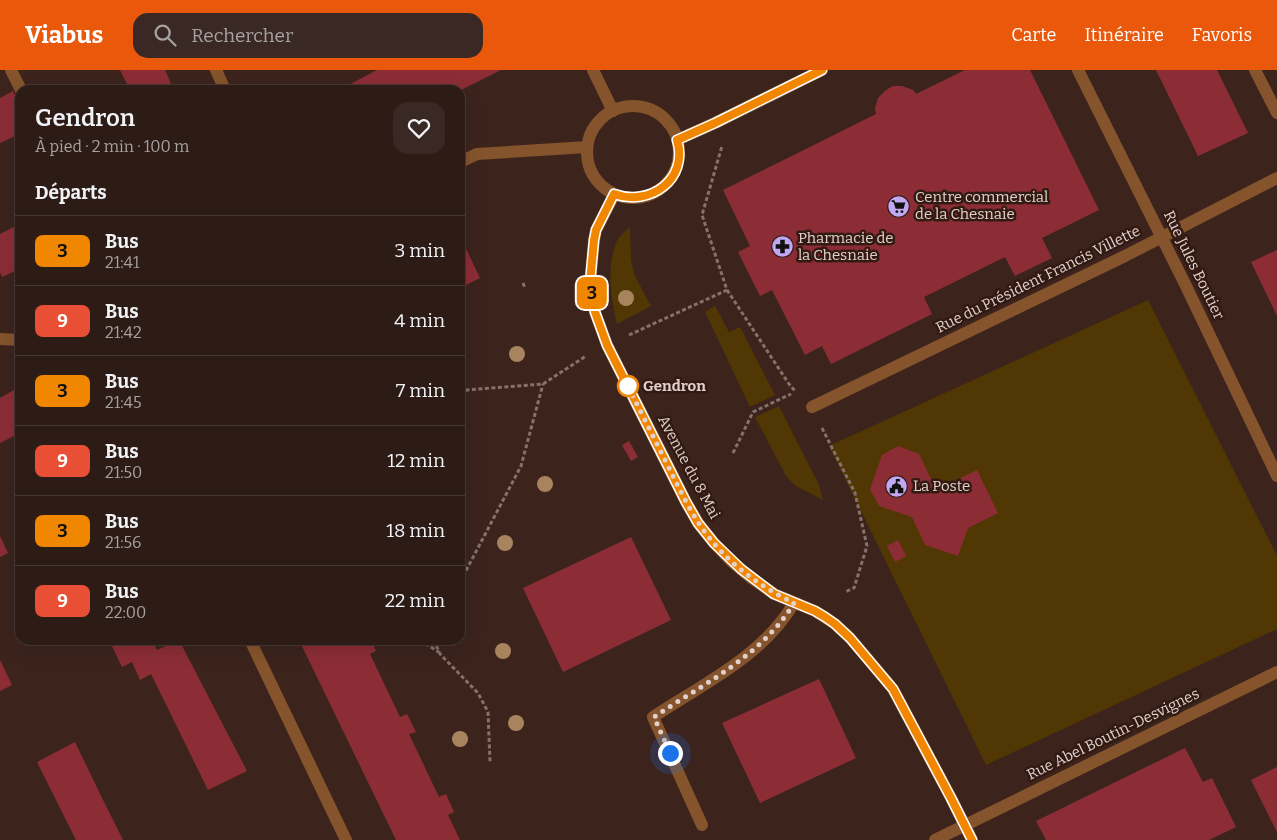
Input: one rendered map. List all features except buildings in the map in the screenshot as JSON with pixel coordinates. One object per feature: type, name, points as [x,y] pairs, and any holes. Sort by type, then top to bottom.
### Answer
[{"type":"street","points":[[11,70],[18,85]]},
{"type":"street","points":[[216,70],[223,85]]},
{"type":"street","points":[[593,70],[612,111]]},
{"type":"street","points":[[677,140],[822,70]]},
{"type":"street","name":"Rue Jules Boutier","points":[[1078,70],[1162,236],[1277,476]]},
{"type":"street","points":[[1255,70],[1277,113]]},
{"type":"street","points":[[635,106],[651,110],[666,120],[677,140],[679,151],[676,168],[671,178],[663,187],[642,198],[628,198],[604,189],[593,176],[587,159],[587,147],[593,128],[612,111],[623,107],[635,106]]},
{"type":"street","points":[[465,160],[477,154],[587,147]]},
{"type":"street","name":"Rue du Président Francis Villette","points":[[812,407],[1125,256],[1277,178]]},
{"type":"street","name":"Avenue du 8 Mai","points":[[614,194],[596,230],[591,275],[595,312],[607,345],[686,502],[698,523],[714,543],[737,566],[774,594],[815,611],[835,624],[850,638],[893,689],[972,840]]},
{"type":"street","points":[[0,340],[15,340]]},
{"type":"street","points":[[702,825],[654,717],[744,658],[786,617],[794,603]]},
{"type":"street","points":[[252,645],[346,840]]},
{"type":"street","name":"Rue Abel Boutin-Desvignes","points":[[935,840],[1277,672]]},
{"type":"path","points":[[723,140],[702,215],[727,290],[789,384],[812,407],[855,494],[867,546],[854,588],[845,592]]},
{"type":"path","points":[[523,283],[525,288]]},
{"type":"path","points":[[625,337],[727,290]]},
{"type":"path","points":[[465,391],[543,384],[588,354]]},
{"type":"path","points":[[465,572],[521,466],[543,384]]},
{"type":"path","points":[[733,453],[753,412],[796,392]]},
{"type":"path","points":[[427,645],[440,654],[478,693],[488,712],[490,762]]},
{"type":"path","points":[[436,645],[440,654]]},
{"type":"shaded area","points":[[630,227],[631,261],[635,276],[651,306],[617,324],[611,293],[612,261],[618,239]]},
{"type":"shaded area","points":[[1148,300],[1277,556],[1277,629],[986,765],[829,446]]},
{"type":"shaded area","points":[[715,306],[729,332],[740,327],[775,395],[750,407],[705,312]]},
{"type":"shaded area","points":[[779,406],[819,485],[823,500],[796,486],[786,476],[755,417]]},
{"type":"bus line","name":"3","points":[[822,70],[677,140],[679,157],[676,168],[671,178],[659,190],[642,198],[621,197],[614,194],[596,230],[590,283],[592,297],[600,328],[607,345],[698,523],[731,561],[750,577],[774,594],[815,611],[835,624],[850,638],[893,689],[972,840]]},
{"type":"place","name":"Centre commercial de la Chesnaie","points":[[899,206]]},
{"type":"place","name":"Pharmacie de la Chesnaie","points":[[782,247]]},
{"type":"place","name":"Gendron","points":[[628,386]]},
{"type":"place","name":"La Poste","points":[[897,486]]},
{"type":"route","points":[[628,386],[624,379],[698,523],[731,561],[750,577],[774,594],[794,603],[786,617],[744,658],[654,717],[670,753]]}]
